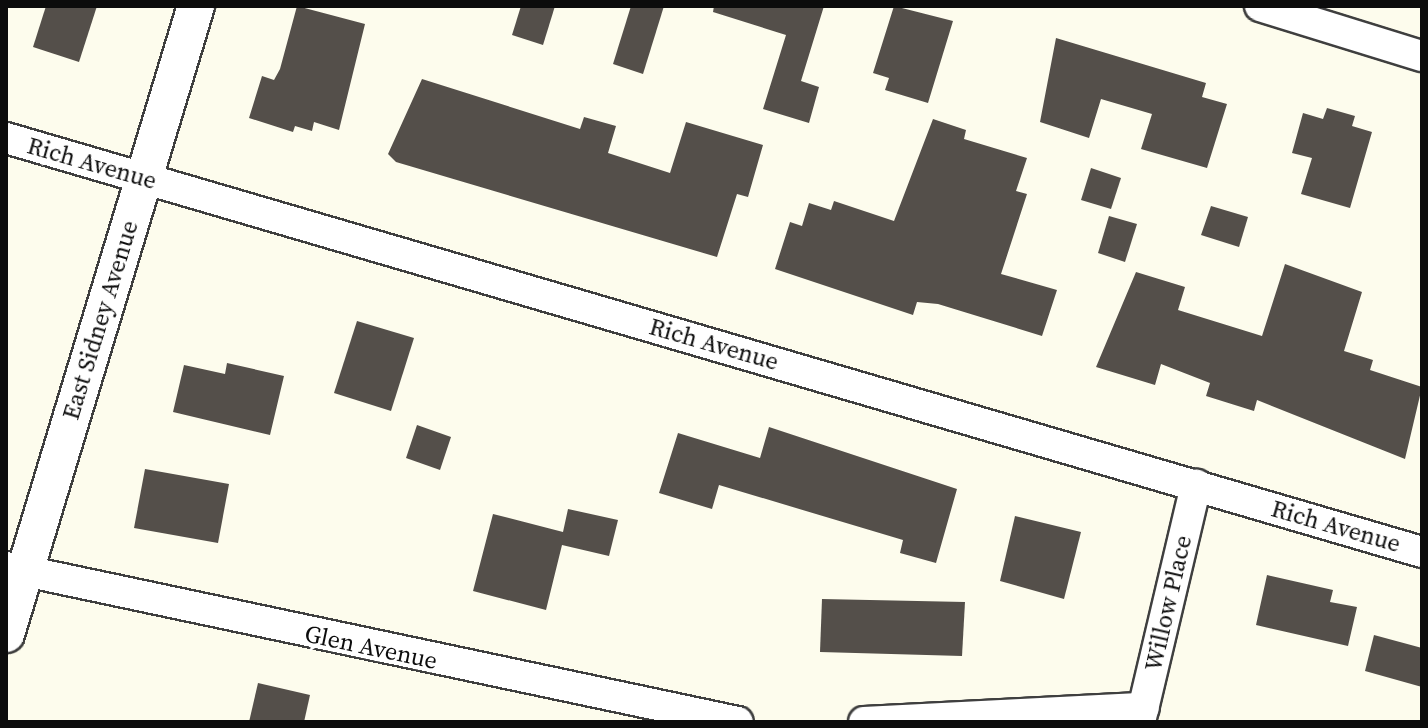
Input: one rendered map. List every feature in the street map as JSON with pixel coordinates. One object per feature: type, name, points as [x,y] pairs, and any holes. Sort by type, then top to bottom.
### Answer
[{"type":"street","name":"East Sidney Avenue","points":[[6,634],[15,570],[196,6]]},
{"type":"street","points":[[1260,6],[1422,56]]},
{"type":"street","name":"Rich Avenue","points":[[6,138],[1422,552]]},
{"type":"street","name":"Willow Place","points":[[1142,715],[1196,485]]},
{"type":"street","name":"Glen Avenue","points":[[15,570],[738,722]]},
{"type":"street","points":[[864,722],[1142,715]]},
{"type":"building","points":[[46,6],[97,6],[79,62],[33,47]]},
{"type":"building","points":[[297,6],[365,24],[339,130],[314,122],[312,131],[295,126],[293,132],[249,118],[262,76],[274,80],[280,69]]},
{"type":"building","points":[[521,6],[555,6],[543,45],[512,35]]},
{"type":"building","points":[[631,6],[664,6],[643,74],[613,64]]},
{"type":"building","points":[[714,6],[824,6],[801,81],[819,87],[809,123],[763,109],[786,35],[713,12]]},
{"type":"building","points":[[894,6],[953,21],[928,103],[885,90],[889,78],[873,73]]},
{"type":"building","points":[[1056,38],[1206,83],[1202,97],[1227,104],[1207,168],[1141,149],[1152,114],[1101,99],[1089,138],[1040,122]]},
{"type":"building","points":[[422,79],[580,129],[584,117],[616,126],[608,153],[670,173],[686,122],[763,145],[748,197],[737,194],[717,257],[396,162],[388,154]]},
{"type":"building","points":[[1327,108],[1355,116],[1352,126],[1372,132],[1350,208],[1301,194],[1312,158],[1292,153],[1303,113],[1323,119]]},
{"type":"building","points":[[933,119],[966,130],[964,139],[1027,158],[1016,191],[1027,194],[1001,274],[1057,290],[1042,336],[938,304],[917,302],[913,315],[775,269],[790,222],[802,226],[809,203],[831,210],[834,201],[894,221]]},
{"type":"building","points":[[1091,168],[1121,178],[1111,209],[1081,200]]},
{"type":"building","points":[[1211,206],[1248,217],[1239,247],[1201,235]]},
{"type":"building","points":[[1109,216],[1137,224],[1125,262],[1098,253]]},
{"type":"building","points":[[1285,264],[1362,292],[1344,351],[1373,360],[1370,370],[1422,387],[1405,459],[1257,400],[1254,411],[1206,396],[1210,383],[1161,364],[1155,385],[1096,367],[1136,272],[1185,287],[1178,310],[1262,336]]},
{"type":"building","points":[[357,321],[414,338],[391,411],[334,393]]},
{"type":"building","points":[[227,363],[284,376],[270,435],[173,412],[184,365],[225,374]]},
{"type":"building","points":[[417,425],[451,437],[440,470],[406,458]]},
{"type":"building","points":[[769,427],[957,489],[936,563],[900,553],[903,540],[719,485],[712,509],[659,493],[678,433],[760,458]]},
{"type":"building","points":[[145,469],[229,484],[218,543],[134,528]]},
{"type":"building","points":[[568,509],[618,520],[609,556],[562,545],[546,610],[473,591],[493,514],[563,532]]},
{"type":"building","points":[[1015,516],[1081,532],[1064,599],[1000,581]]},
{"type":"building","points":[[1267,575],[1333,590],[1330,602],[1357,607],[1348,646],[1256,625]]},
{"type":"building","points":[[822,599],[965,602],[962,656],[820,652]]},
{"type":"building","points":[[1374,635],[1422,648],[1422,687],[1365,671]]},
{"type":"building","points":[[258,683],[310,695],[304,722],[249,722]]}]
